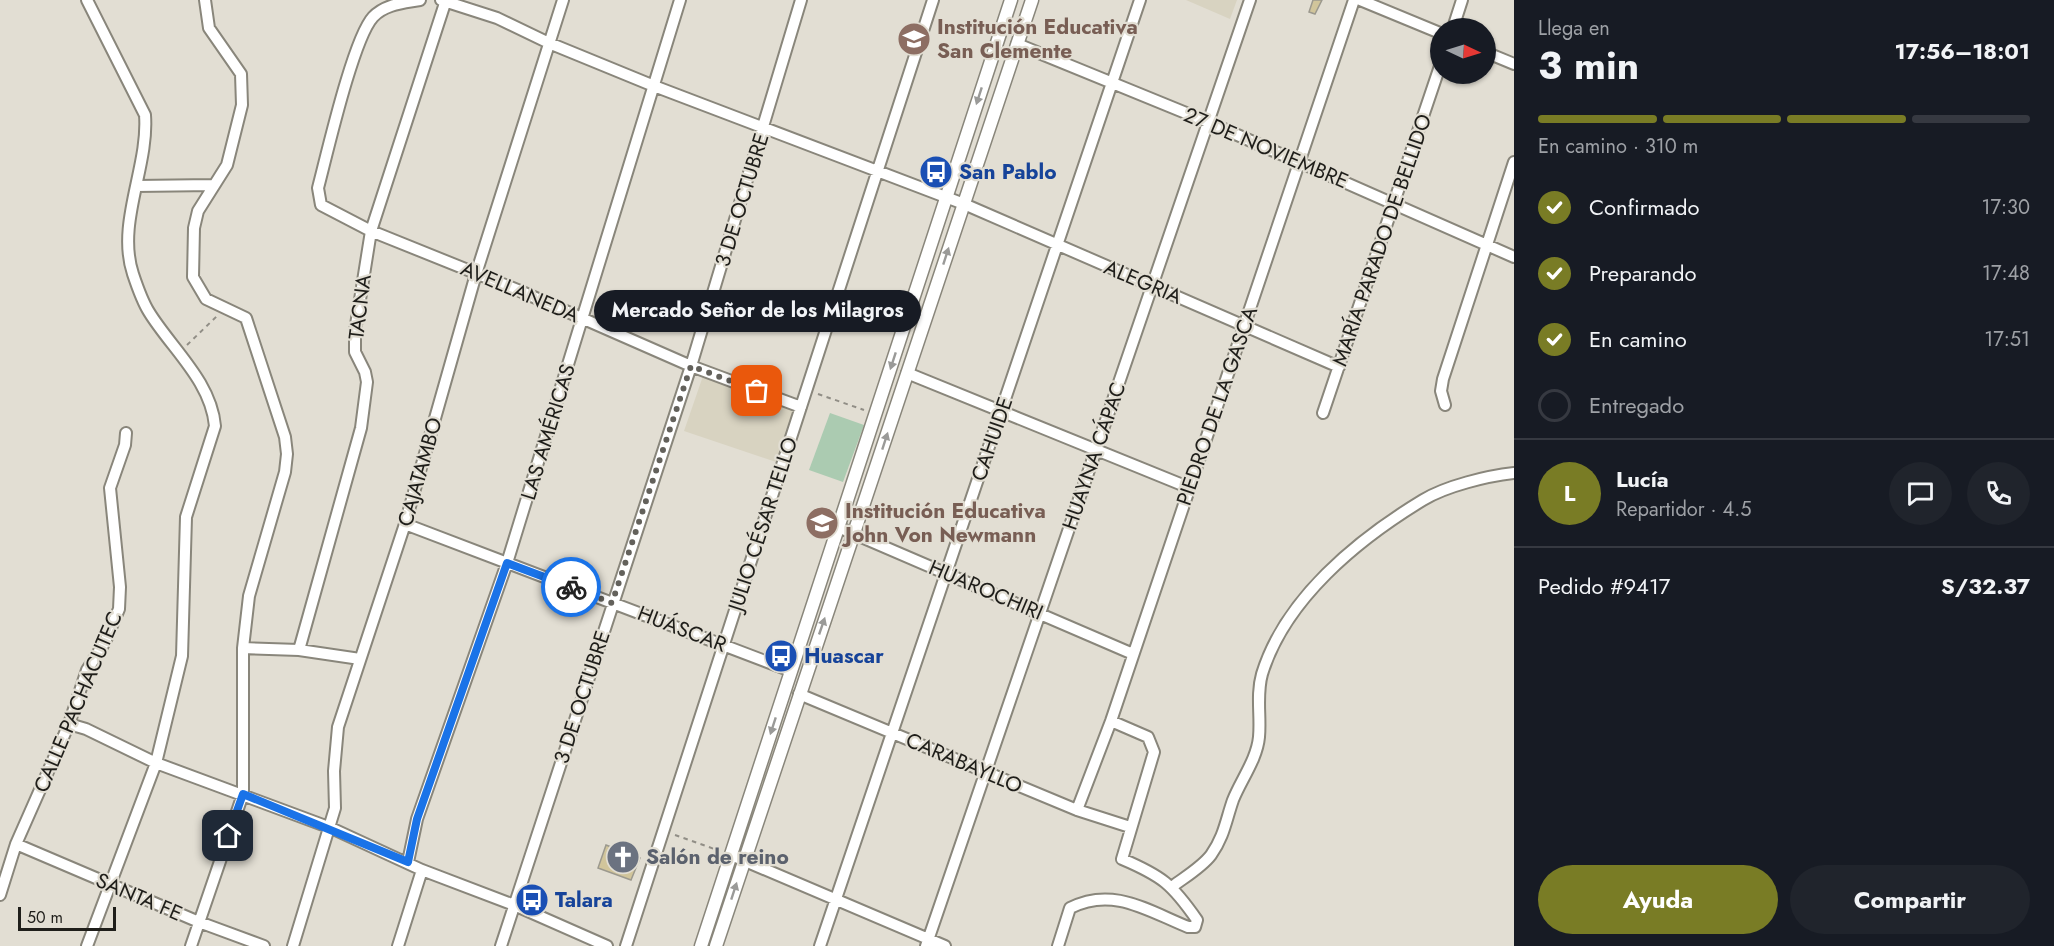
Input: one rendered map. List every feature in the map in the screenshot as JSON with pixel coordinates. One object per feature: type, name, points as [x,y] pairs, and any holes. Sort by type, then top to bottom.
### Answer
[{"type":"street","points":[[87,0],[145,115],[146,136],[129,225],[132,271],[148,312],[180,351],[213,411],[215,426],[186,518],[182,656],[156,763],[87,946]]},
{"type":"street","points":[[191,946],[243,794],[243,648],[249,596],[285,472],[287,454],[285,437],[246,318],[206,299],[193,277],[194,228],[198,210],[227,165],[242,105],[241,74],[209,28],[205,0]]},
{"type":"street","name":"AVELLANEDA","points":[[420,0],[396,4],[372,18],[362,36],[318,188],[321,205],[371,231],[583,318],[691,366],[801,407]]},
{"type":"street","points":[[441,0],[497,18],[654,86],[946,197]]},
{"type":"street","name":"TACNA","points":[[299,650],[362,428],[367,382],[365,372],[355,352],[355,331],[371,231],[446,0]]},
{"type":"street","name":"CAJATAMBO","points":[[293,946],[331,828],[335,808],[334,771],[338,727],[405,524],[476,274],[563,0]]},
{"type":"street","name":"LAS AMÉRICAS","points":[[408,862],[417,819],[507,563],[680,0]]},
{"type":"street","name":"3 DE OCTUBRE","points":[[501,946],[691,366],[801,0]]},
{"type":"street","name":"JULIO CÉSAR TELLO","points":[[626,946],[933,0]]},
{"type":"street","points":[[701,946],[1011,0]]},
{"type":"street","points":[[716,946],[1032,0]]},
{"type":"street","name":"CAHUIDE","points":[[820,946],[1140,0]]},
{"type":"street","name":"HUAYNA CÁPAC","points":[[927,943],[1250,0]]},
{"type":"street","name":"PIEDRO DE LA GASCA","points":[[1077,810],[1111,721],[1354,0]]},
{"type":"street","points":[[1360,0],[1430,29]]},
{"type":"street","points":[[1456,18],[1462,0]]},
{"type":"street","name":"27 DE NOVIEMBRE","points":[[1017,45],[1208,122],[1514,257]]},
{"type":"street","points":[[1496,57],[1514,64]]},
{"type":"street","name":"MARÍA PARADO DE BELLIDO","points":[[1323,413],[1434,84]]},
{"type":"street","points":[[1445,405],[1441,391],[1443,379],[1514,162]]},
{"type":"street","points":[[136,186],[213,185]]},
{"type":"street","name":"ALEGRIA","points":[[946,197],[1339,367]]},
{"type":"street","points":[[908,373],[1190,488]]},
{"type":"street","name":"CALLE PACHACUTEC","points":[[0,895],[16,844],[69,724],[87,670],[105,642],[119,609],[120,587],[110,488],[125,446],[126,433]]},
{"type":"street","points":[[1173,886],[1210,857],[1224,837],[1233,801],[1259,741],[1258,692],[1262,673],[1276,639],[1296,608],[1346,557],[1425,499],[1497,475],[1514,473]]},
{"type":"street","name":"HUÁSCAR","points":[[405,524],[791,671]]},
{"type":"street","name":"HUAROCHIRI","points":[[838,527],[1133,654]]},
{"type":"street","points":[[243,648],[299,650],[360,659]]},
{"type":"street","name":"CARABAYLLO","points":[[799,694],[1077,810],[1130,827]]},
{"type":"street","points":[[1058,946],[1070,908],[1084,901],[1102,898],[1127,901],[1142,905],[1188,927],[1195,927],[1197,920],[1173,886],[1152,872],[1122,859],[1154,753],[1153,744],[1148,737],[1111,721]]},
{"type":"street","points":[[69,724],[86,729],[156,763],[331,828],[422,870],[514,905],[604,945]]},
{"type":"street","name":"SANTA FE","points":[[16,844],[200,922],[264,946]]},
{"type":"street","points":[[731,855],[836,900],[927,943],[945,946]]},
{"type":"street","points":[[398,946],[422,870]]},
{"type":"path","points":[[180,351],[225,309]]},
{"type":"path","points":[[807,390],[875,414]]},
{"type":"path","points":[[663,831],[731,855]]},
{"type":"shaded area","points":[[1186,0],[1237,0],[1230,19]]},
{"type":"shaded area","points":[[703,376],[799,412],[782,464],[684,431]]},
{"type":"green space","points":[[830,413],[864,425],[843,482],[809,470]]},
{"type":"building","points":[[1313,0],[1322,0],[1315,14],[1309,12]]},
{"type":"building","points":[[606,845],[640,858],[631,880],[598,868]]},
{"type":"way so far","points":[[571,587],[612,603],[691,366],[757,391]]},
{"type":"place","name":"Institución Educativa San Clemente","points":[[914,39]]},
{"type":"place","name":"San Pablo","points":[[936,172]]},
{"type":"place","name":"Mercado Señor de los Milagros","points":[[757,391]]},
{"type":"place","name":"Institución Educativa John Von Newmann","points":[[822,523]]},
{"type":"place","name":"Huascar","points":[[781,656]]},
{"type":"place","name":"Salón de reino","points":[[623,857]]},
{"type":"place","name":"Talara","points":[[532,900]]},
{"type":"route","points":[[228,836],[243,794],[331,828],[408,862],[417,819],[507,563],[571,587]]}]
